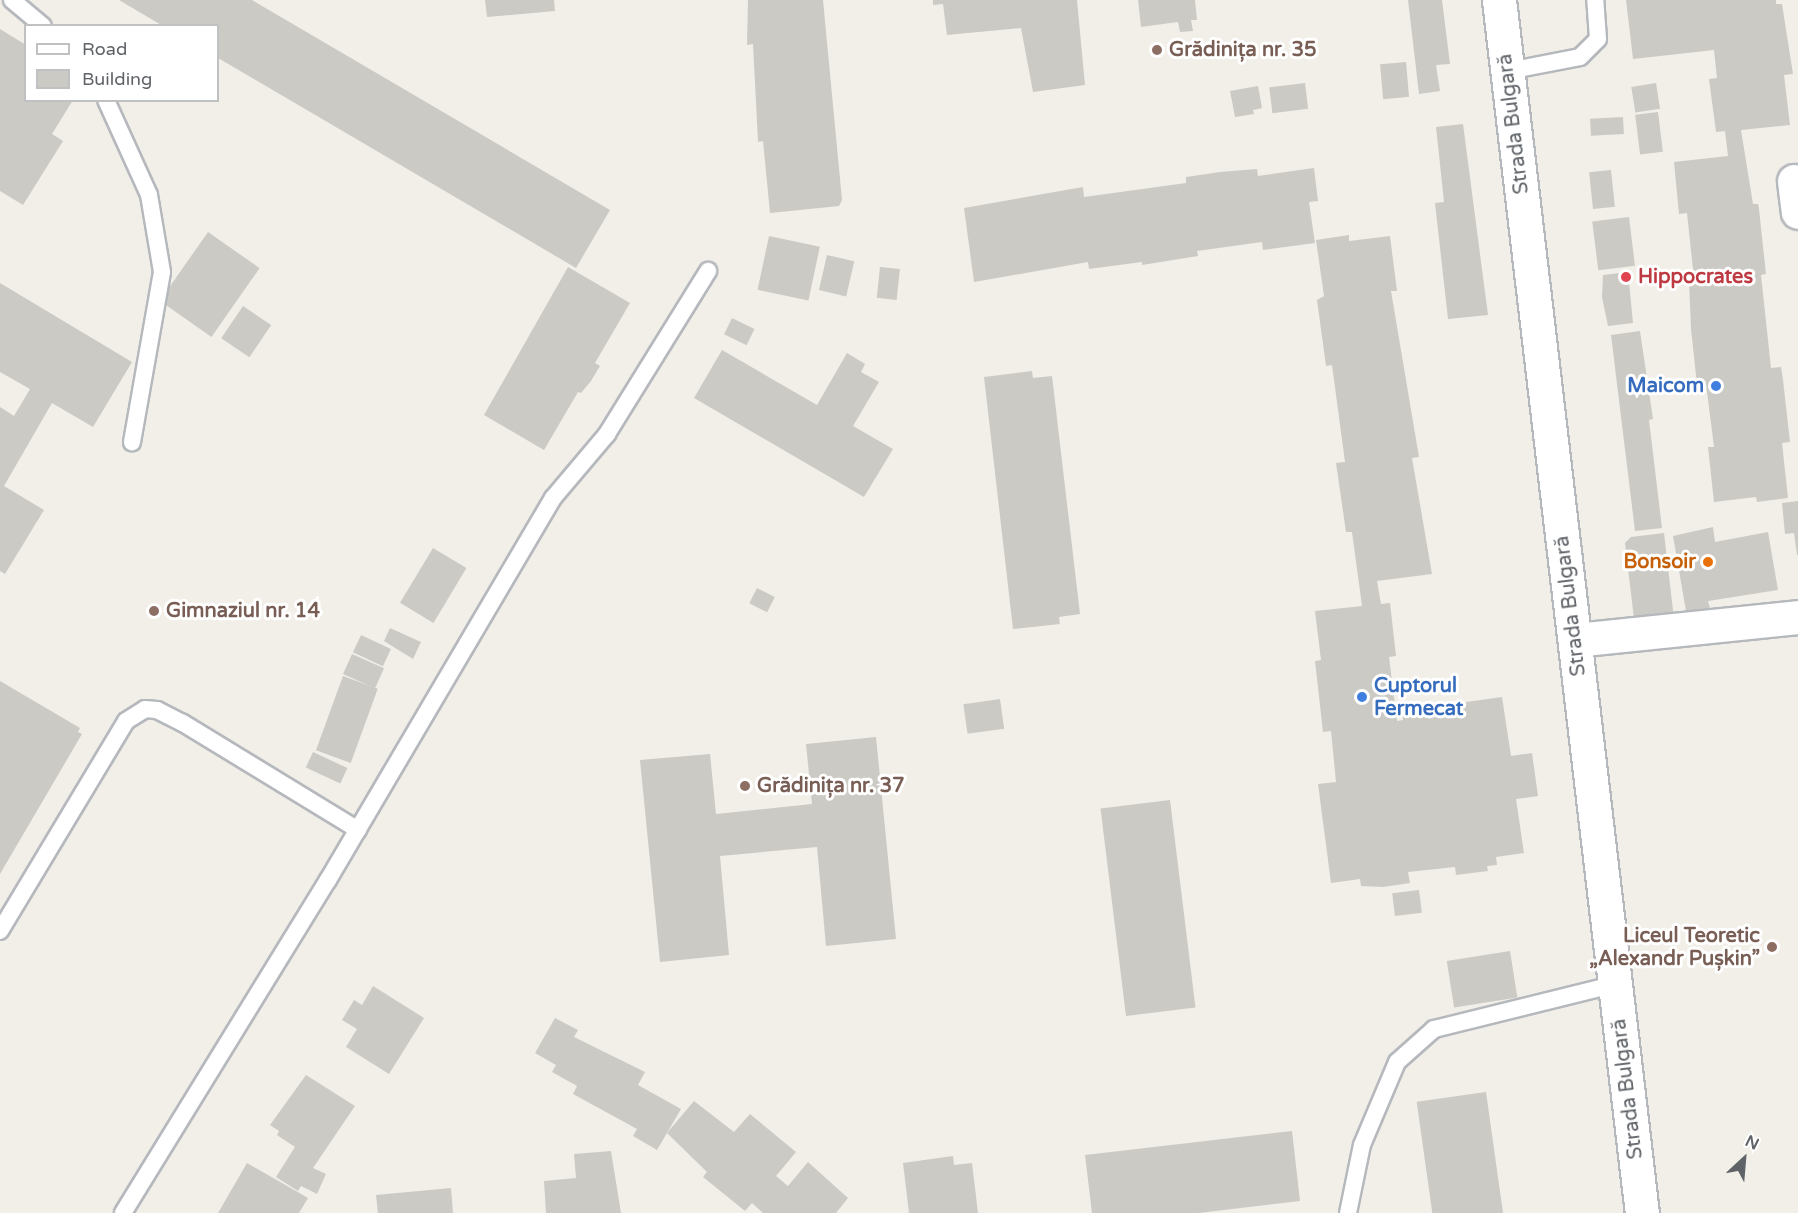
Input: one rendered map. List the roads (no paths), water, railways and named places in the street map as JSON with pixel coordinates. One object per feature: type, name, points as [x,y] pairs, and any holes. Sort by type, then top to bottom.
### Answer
[{"type":"street","name":"Strada Bulgară","points":[[1499,0],[1642,1213]]},
{"type":"street","points":[[1576,640],[1798,616]]},
{"type":"lane","points":[[12,0],[41,24]]},
{"type":"lane","points":[[1508,71],[1580,57],[1598,39],[1595,0]]},
{"type":"lane","points":[[107,102],[149,195],[162,272],[132,442]]},
{"type":"lane","points":[[123,1213],[358,830],[553,498],[607,435],[708,271]]},
{"type":"lane","points":[[0,930],[126,721],[145,709],[158,710],[183,723],[358,830]]},
{"type":"lane","points":[[1348,1213],[1362,1145],[1397,1062],[1434,1029],[1616,984]]},
{"type":"place","name":"Grădinița nr. 35","points":[[1157,50]]},
{"type":"place","name":"Hippocrates","points":[[1626,277]]},
{"type":"place","name":"Maicom","points":[[1716,386]]},
{"type":"place","name":"Bonsoir","points":[[1708,562]]},
{"type":"place","name":"Gimnaziul nr. 14","points":[[154,611]]},
{"type":"place","name":"Cuptorul Fermecat","points":[[1362,697]]},
{"type":"place","name":"Grădinița nr. 37","points":[[745,786]]},
{"type":"place","name":"Liceul Teoretic „Alexandr Pușkin”","points":[[1772,947]]}]
